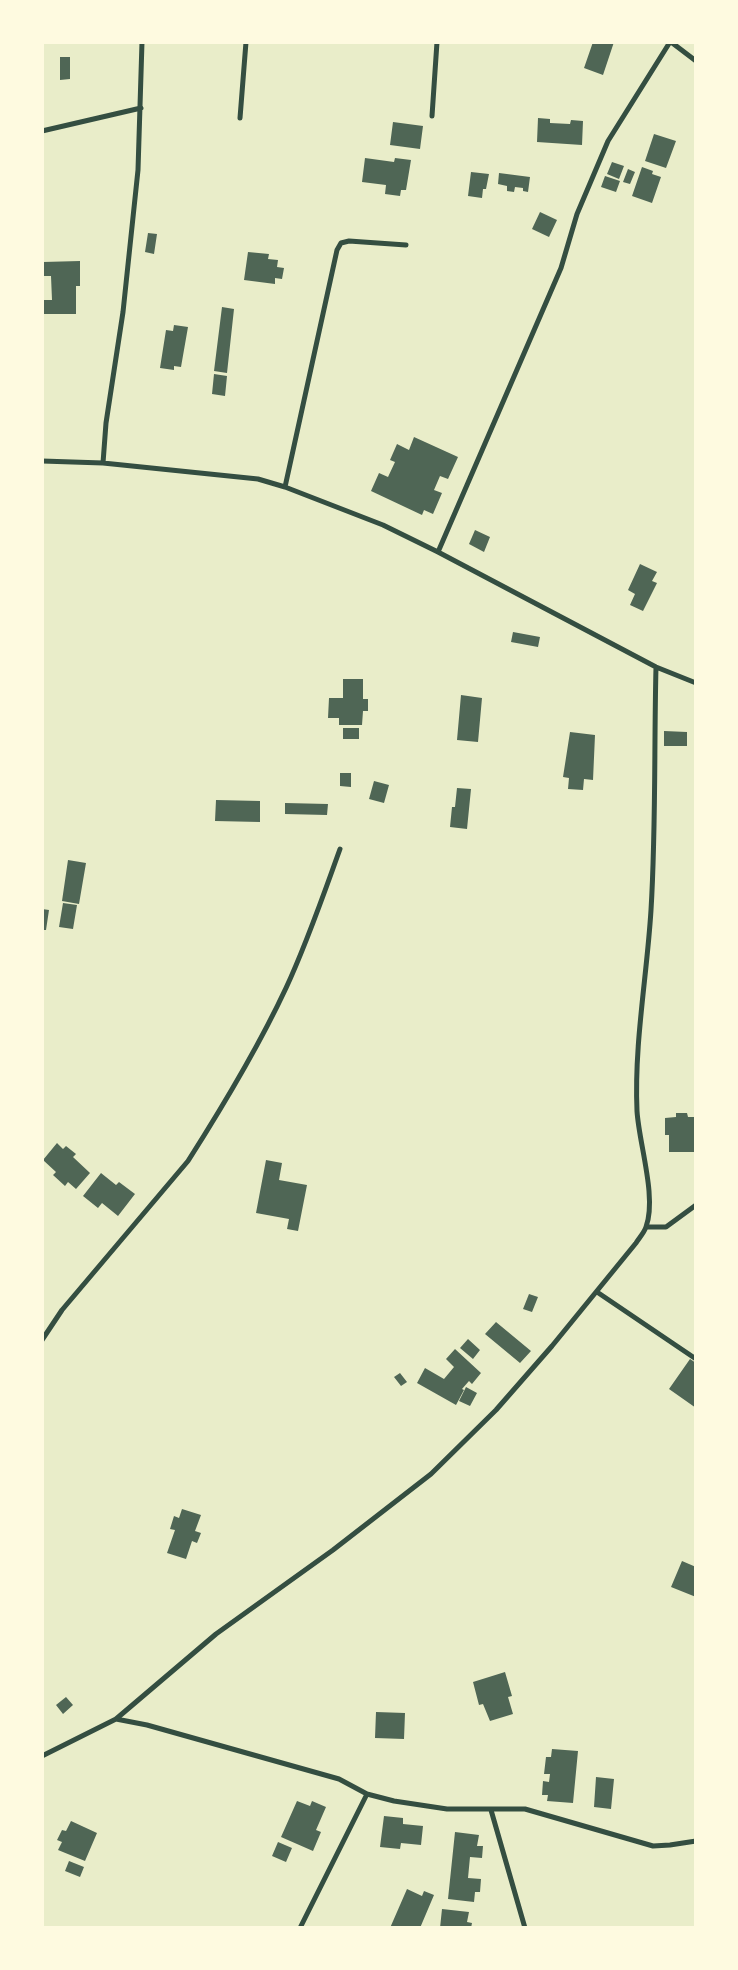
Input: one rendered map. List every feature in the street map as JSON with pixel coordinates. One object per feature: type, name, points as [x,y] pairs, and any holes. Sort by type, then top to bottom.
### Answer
[{"type":"street","points":[[103,463],[106,423],[124,312],[138,170],[142,42]]},
{"type":"street","points":[[240,118],[246,42]]},
{"type":"street","points":[[432,116],[437,42]]},
{"type":"street","points":[[438,552],[561,268],[577,214],[608,141],[670,42],[696,61]]},
{"type":"street","points":[[42,131],[141,108]]},
{"type":"street","points":[[285,488],[336,250],[341,243],[349,241],[406,245]]},
{"type":"street","points":[[42,461],[103,463],[258,479],[285,488],[383,526],[438,552],[656,667],[696,683]]},
{"type":"street","points":[[42,1756],[116,1719],[216,1634],[333,1550],[431,1474],[496,1410],[597,1292],[636,1243],[646,1227],[649,1210],[648,1182],[640,1142],[637,1108],[639,1049],[651,909],[656,667]]},
{"type":"street","points":[[42,1340],[62,1310],[188,1161],[204,1137],[235,1085],[286,989],[307,940],[340,849]]},
{"type":"street","points":[[646,1227],[666,1226],[696,1205]]},
{"type":"street","points":[[597,1292],[696,1359]]},
{"type":"street","points":[[116,1719],[339,1779],[367,1794],[394,1801],[447,1809],[525,1809],[579,1823],[653,1846],[696,1841]]},
{"type":"street","points":[[300,1928],[367,1794]]},
{"type":"street","points":[[491,1810],[525,1928]]},
{"type":"building","points":[[593,42],[614,42],[603,75],[584,68]]},
{"type":"building","points":[[60,57],[70,57],[70,79],[60,80]]},
{"type":"building","points":[[538,118],[550,119],[550,123],[570,124],[571,120],[583,121],[582,145],[537,142]]},
{"type":"building","points":[[393,122],[423,126],[420,149],[390,145]]},
{"type":"building","points":[[654,134],[676,141],[666,168],[645,161]]},
{"type":"building","points":[[365,158],[394,162],[395,158],[411,160],[406,190],[401,190],[400,196],[385,194],[386,185],[362,182]]},
{"type":"building","points":[[612,162],[624,166],[619,179],[607,174]]},
{"type":"building","points":[[642,167],[653,171],[652,174],[661,177],[652,203],[632,196]]},
{"type":"building","points":[[628,169],[635,172],[630,184],[623,182]]},
{"type":"building","points":[[471,172],[489,174],[486,189],[483,189],[482,198],[468,196]]},
{"type":"building","points":[[499,173],[530,177],[528,192],[523,191],[523,188],[515,187],[514,192],[507,191],[507,186],[498,184]]},
{"type":"building","points":[[605,176],[620,181],[616,192],[601,187]]},
{"type":"building","points":[[540,212],[557,220],[549,237],[532,229]]},
{"type":"building","points":[[148,233],[157,234],[154,254],[145,252]]},
{"type":"building","points":[[248,252],[269,254],[268,259],[278,260],[277,267],[284,268],[282,279],[275,278],[275,284],[244,280]]},
{"type":"building","points":[[80,261],[80,286],[76,286],[76,314],[44,314],[44,300],[52,300],[51,276],[43,276],[43,262]]},
{"type":"building","points":[[222,307],[234,309],[227,373],[214,371]]},
{"type":"building","points":[[174,325],[188,327],[181,367],[174,366],[174,370],[160,368],[166,330],[173,331]]},
{"type":"building","points":[[214,374],[227,376],[225,396],[212,394]]},
{"type":"building","points":[[414,437],[458,457],[448,479],[440,476],[434,490],[442,493],[433,514],[424,510],[422,515],[371,491],[379,473],[388,477],[395,462],[390,460],[397,444],[409,450]]},
{"type":"building","points":[[475,530],[490,537],[484,552],[469,544]]},
{"type":"building","points":[[640,564],[657,572],[652,581],[657,583],[643,611],[630,605],[635,594],[628,590]]},
{"type":"building","points":[[513,632],[540,637],[538,647],[511,642]]},
{"type":"building","points":[[343,679],[363,679],[363,699],[368,699],[368,711],[363,711],[362,725],[339,725],[339,718],[328,718],[329,698],[343,698]]},
{"type":"building","points":[[461,695],[482,698],[478,742],[457,740]]},
{"type":"building","points":[[343,728],[359,728],[359,739],[343,739]]},
{"type":"building","points":[[664,731],[687,732],[687,746],[664,746]]},
{"type":"building","points":[[570,732],[595,735],[593,780],[584,779],[583,790],[568,789],[569,778],[563,777]]},
{"type":"building","points":[[340,773],[351,773],[351,787],[340,786]]},
{"type":"building","points":[[374,781],[389,785],[384,803],[369,799]]},
{"type":"building","points":[[457,788],[471,789],[467,829],[450,827],[452,807],[455,807]]},
{"type":"building","points":[[216,800],[260,801],[260,822],[215,821]]},
{"type":"building","points":[[285,803],[328,804],[327,815],[285,814]]},
{"type":"building","points":[[68,860],[86,863],[79,904],[62,901]]},
{"type":"building","points":[[63,903],[77,905],[73,929],[59,927]]},
{"type":"building","points":[[42,909],[49,910],[46,930],[42,930]]},
{"type":"building","points":[[676,1113],[687,1113],[688,1117],[696,1117],[696,1152],[669,1152],[669,1135],[665,1135],[665,1118],[676,1117]]},
{"type":"building","points":[[57,1143],[63,1149],[66,1146],[76,1154],[73,1157],[90,1173],[76,1189],[68,1182],[65,1186],[53,1175],[56,1172],[43,1160]]},
{"type":"building","points":[[266,1160],[282,1163],[279,1180],[307,1185],[298,1231],[287,1229],[289,1219],[256,1213]]},
{"type":"building","points":[[101,1173],[116,1185],[119,1182],[135,1194],[118,1216],[102,1203],[98,1208],[83,1196]]},
{"type":"building","points":[[529,1294],[538,1297],[532,1312],[523,1309]]},
{"type":"building","points":[[496,1322],[531,1351],[520,1363],[485,1334]]},
{"type":"building","points":[[468,1339],[480,1350],[473,1359],[460,1348]]},
{"type":"building","points":[[455,1349],[481,1373],[472,1384],[469,1381],[462,1389],[464,1390],[456,1405],[417,1383],[425,1368],[444,1379],[454,1367],[446,1359]]},
{"type":"building","points":[[690,1359],[696,1363],[696,1408],[669,1389]]},
{"type":"building","points":[[400,1373],[407,1382],[401,1386],[394,1377]]},
{"type":"building","points":[[466,1387],[477,1393],[470,1406],[459,1401]]},
{"type":"building","points":[[182,1509],[201,1515],[195,1531],[201,1533],[197,1543],[192,1541],[186,1559],[167,1553],[175,1530],[170,1529],[174,1516],[179,1518]]},
{"type":"building","points":[[682,1561],[696,1567],[696,1597],[671,1587]]},
{"type":"building","points":[[505,1672],[512,1696],[508,1697],[513,1714],[490,1721],[483,1704],[479,1705],[473,1682]]},
{"type":"building","points":[[66,1697],[73,1705],[63,1714],[56,1705]]},
{"type":"building","points":[[376,1712],[405,1713],[404,1739],[375,1738]]},
{"type":"building","points":[[552,1749],[578,1751],[573,1803],[547,1801],[548,1795],[542,1795],[543,1781],[549,1782],[550,1774],[544,1774],[546,1757],[551,1757]]},
{"type":"building","points":[[596,1777],[614,1779],[611,1809],[594,1807]]},
{"type":"building","points":[[297,1801],[310,1806],[312,1801],[326,1807],[316,1830],[321,1832],[313,1851],[281,1837]]},
{"type":"building","points":[[384,1816],[403,1818],[403,1824],[423,1826],[421,1845],[401,1843],[400,1849],[380,1847]]},
{"type":"building","points":[[71,1821],[97,1833],[85,1861],[58,1850],[62,1842],[57,1840],[62,1830],[66,1831]]},
{"type":"building","points":[[455,1832],[479,1835],[477,1846],[483,1846],[482,1858],[470,1857],[468,1878],[481,1879],[480,1892],[475,1892],[474,1902],[448,1899]]},
{"type":"building","points":[[278,1842],[292,1848],[286,1862],[272,1856]]},
{"type":"building","points":[[69,1861],[84,1867],[80,1877],[65,1871]]},
{"type":"building","points":[[407,1889],[422,1896],[424,1891],[434,1895],[420,1928],[390,1928]]},
{"type":"building","points":[[442,1909],[469,1912],[467,1922],[472,1923],[471,1928],[440,1928]]}]
